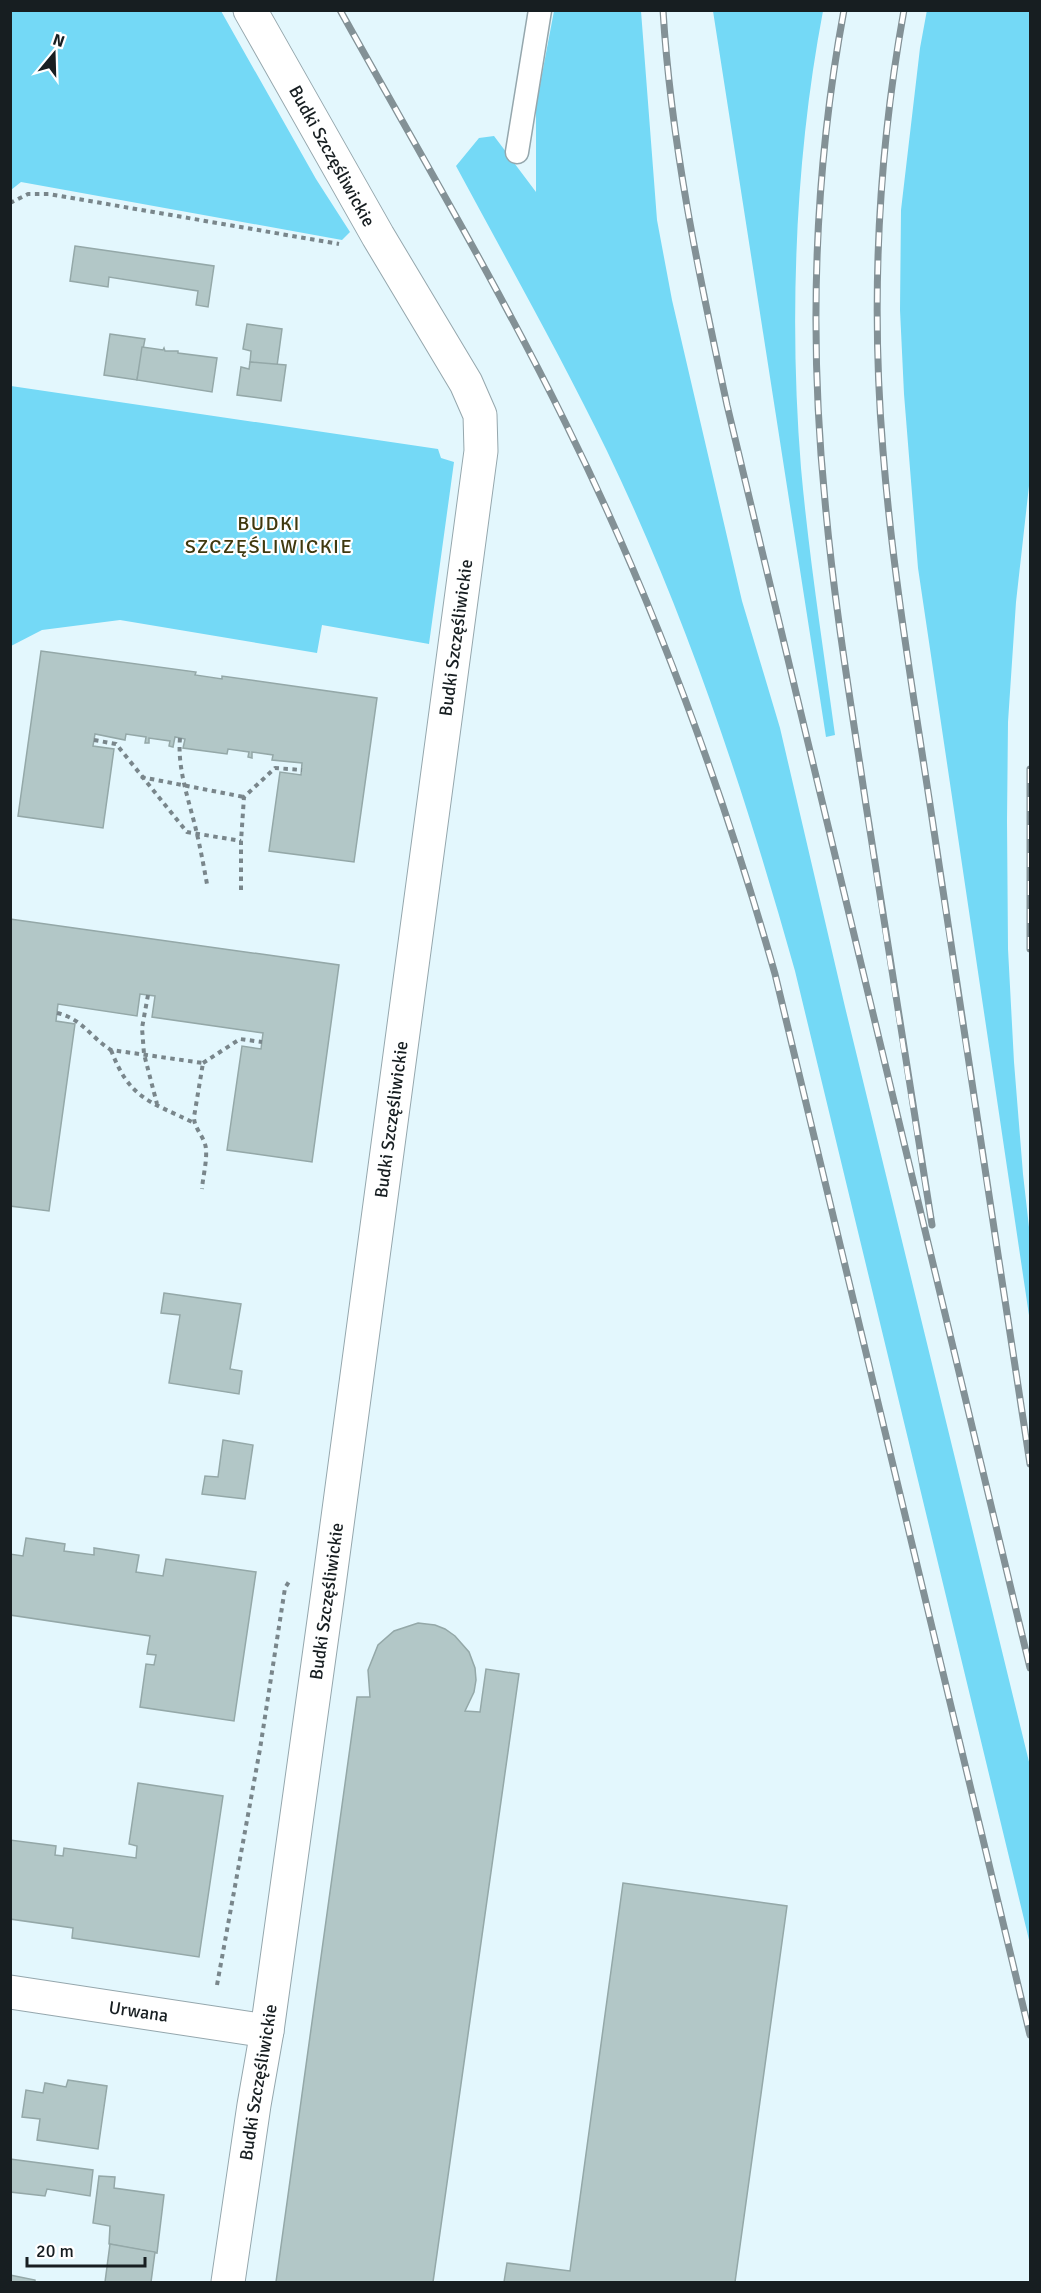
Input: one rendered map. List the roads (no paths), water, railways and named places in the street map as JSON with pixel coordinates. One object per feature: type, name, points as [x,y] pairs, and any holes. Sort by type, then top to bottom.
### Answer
[{"type":"street","name":"Budki Szczęśliwickie","points":[[228,2283],[267,2031],[331,1568],[481,451],[480,415],[466,383],[378,236],[250,10]]},
{"type":"street","name":"Urwana","points":[[10,1992],[267,2031]]},
{"type":"lane","points":[[517,152],[540,10]]},
{"type":"railway","points":[[340,10],[484,266],[539,370],[597,489],[656,624],[732,832],[775,974],[1030,2035]]},
{"type":"railway","points":[[663,10],[679,160],[727,405],[1030,1668]]},
{"type":"railway","points":[[844,10],[826,132],[817,255],[817,378],[820,440],[843,653],[932,1225]]},
{"type":"railway","points":[[904,10],[888,119],[879,230],[879,396],[887,499],[905,641],[1030,1464]]},
{"type":"railway","points":[[1030,769],[1030,949]]},
{"type":"district","name":"BUDKI SZCZĘŚLIWICKIE","points":[[269,534]]}]
